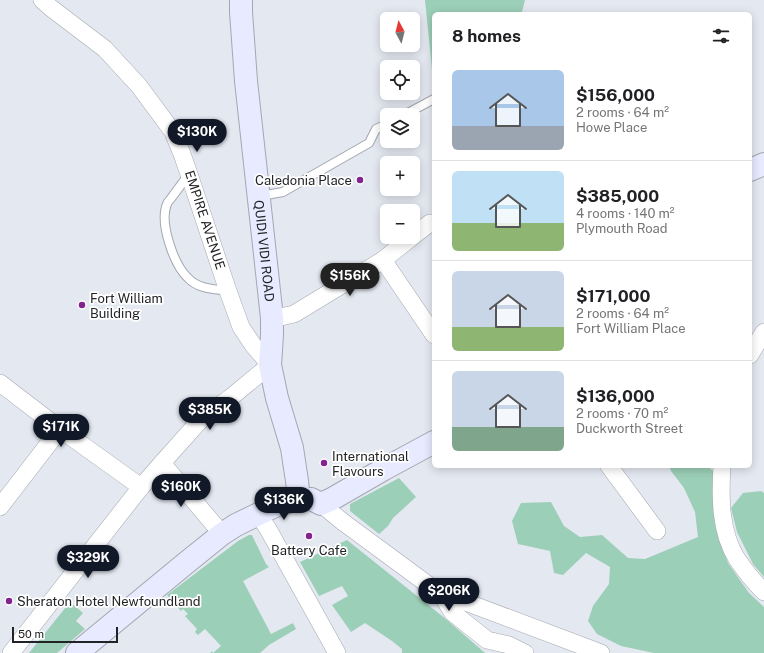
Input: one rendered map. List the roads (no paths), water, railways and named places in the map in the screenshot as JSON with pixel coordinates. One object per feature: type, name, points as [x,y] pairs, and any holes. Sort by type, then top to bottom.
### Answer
[{"type":"street","name":"EMPIRE AVENUE","points":[[42,0],[105,49],[139,86],[173,132],[189,174],[241,327],[253,345],[270,365]]},
{"type":"street","name":"QUIDI VIDI ROAD","points":[[241,0],[246,81],[272,318],[270,365],[277,398],[292,448],[298,481],[299,499]]},
{"type":"street","points":[[752,169],[764,164]]},
{"type":"street","points":[[420,231],[430,223]]},
{"type":"street","points":[[272,318],[294,314],[383,260],[404,244]]},
{"type":"street","points":[[383,260],[432,332]]},
{"type":"street","points":[[752,352],[764,332]]},
{"type":"street","points":[[11,653],[141,487],[203,417],[230,398],[270,365]]},
{"type":"street","points":[[0,383],[60,429],[141,487]]},
{"type":"street","points":[[0,507],[60,429]]},
{"type":"street","points":[[321,504],[432,443]]},
{"type":"street","points":[[162,463],[222,534]]},
{"type":"street","points":[[610,468],[657,531]]},
{"type":"street","points":[[722,468],[721,488],[723,520],[728,538],[736,557],[745,570],[762,588]]},
{"type":"street","points":[[78,653],[222,534],[236,525],[277,505],[299,499],[311,499],[321,504],[442,595],[463,601],[601,653]]},
{"type":"street","points":[[258,514],[268,528],[337,653]]},
{"type":"street","points":[[442,595],[452,612],[492,647],[508,645],[525,653]]},
{"type":"lane","points":[[417,108],[432,100]]},
{"type":"lane","points":[[259,196],[283,192],[369,143],[376,129],[380,127]]},
{"type":"lane","points":[[189,174],[167,204],[165,217],[170,247],[177,262],[188,278],[196,284],[206,288],[228,291]]},
{"type":"place","name":"Caledonia Place","points":[[360,180]]},
{"type":"place","name":"Fort William Building","points":[[82,305]]},
{"type":"place","name":"International Flavours","points":[[324,463]]},
{"type":"place","name":"Battery Cafe","points":[[309,536]]},
{"type":"place","name":"Sheraton Hotel Newfoundland","points":[[9,601]]}]
